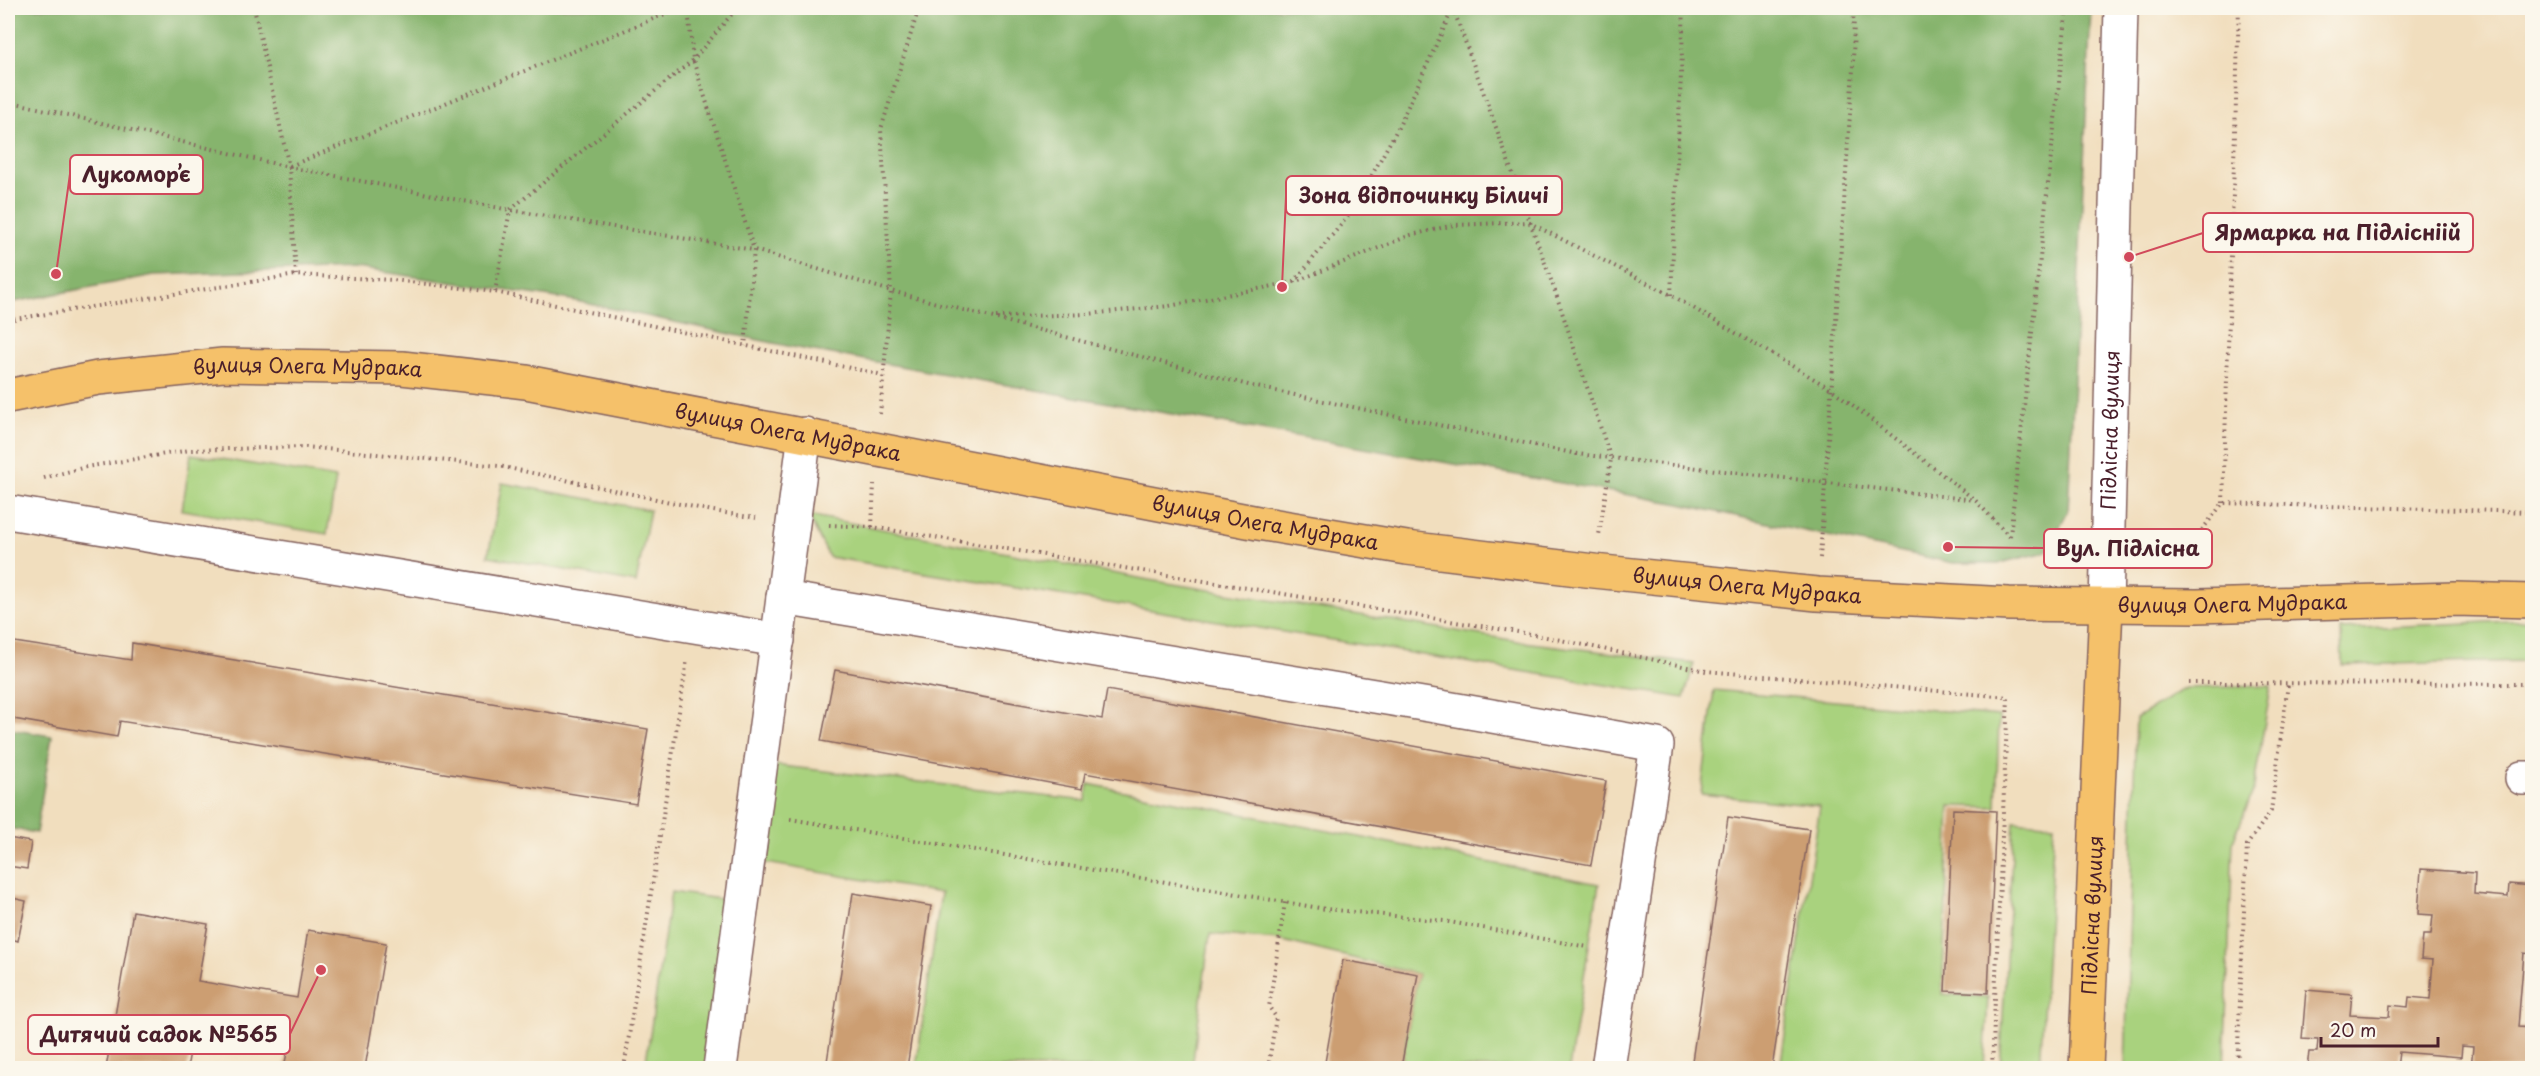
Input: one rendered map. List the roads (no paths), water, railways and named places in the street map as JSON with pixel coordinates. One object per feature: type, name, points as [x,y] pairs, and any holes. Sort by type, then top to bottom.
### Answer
[{"type":"main road","name":"вулиця Олега Мудрака","points":[[8,396],[98,378],[223,364],[402,368],[526,381],[1258,523],[1407,548],[1594,571],[1817,594],[2009,604],[2106,606],[2455,599],[2532,601]]},
{"type":"main road","name":"Підлісна вулиця","points":[[2086,1068],[2106,606]]},
{"type":"street","name":"Підлісна вулиця","points":[[2106,606],[2121,8]]},
{"type":"street","points":[[720,1068],[805,434]]},
{"type":"street","points":[[8,513],[778,640]]},
{"type":"street","points":[[783,598],[1435,705],[1657,745],[1608,1068]]},
{"type":"place","name":"Ярмарка на Підлісніій","points":[[2129,257]]},
{"type":"place","name":"Лукомор’є","points":[[56,274]]},
{"type":"place","name":"Зона відпочинку Біличі","points":[[1282,287]]},
{"type":"place","name":"Вул. Підлісна","points":[[1948,547]]},
{"type":"place","name":"Дитячий садок №565","points":[[321,970]]}]
